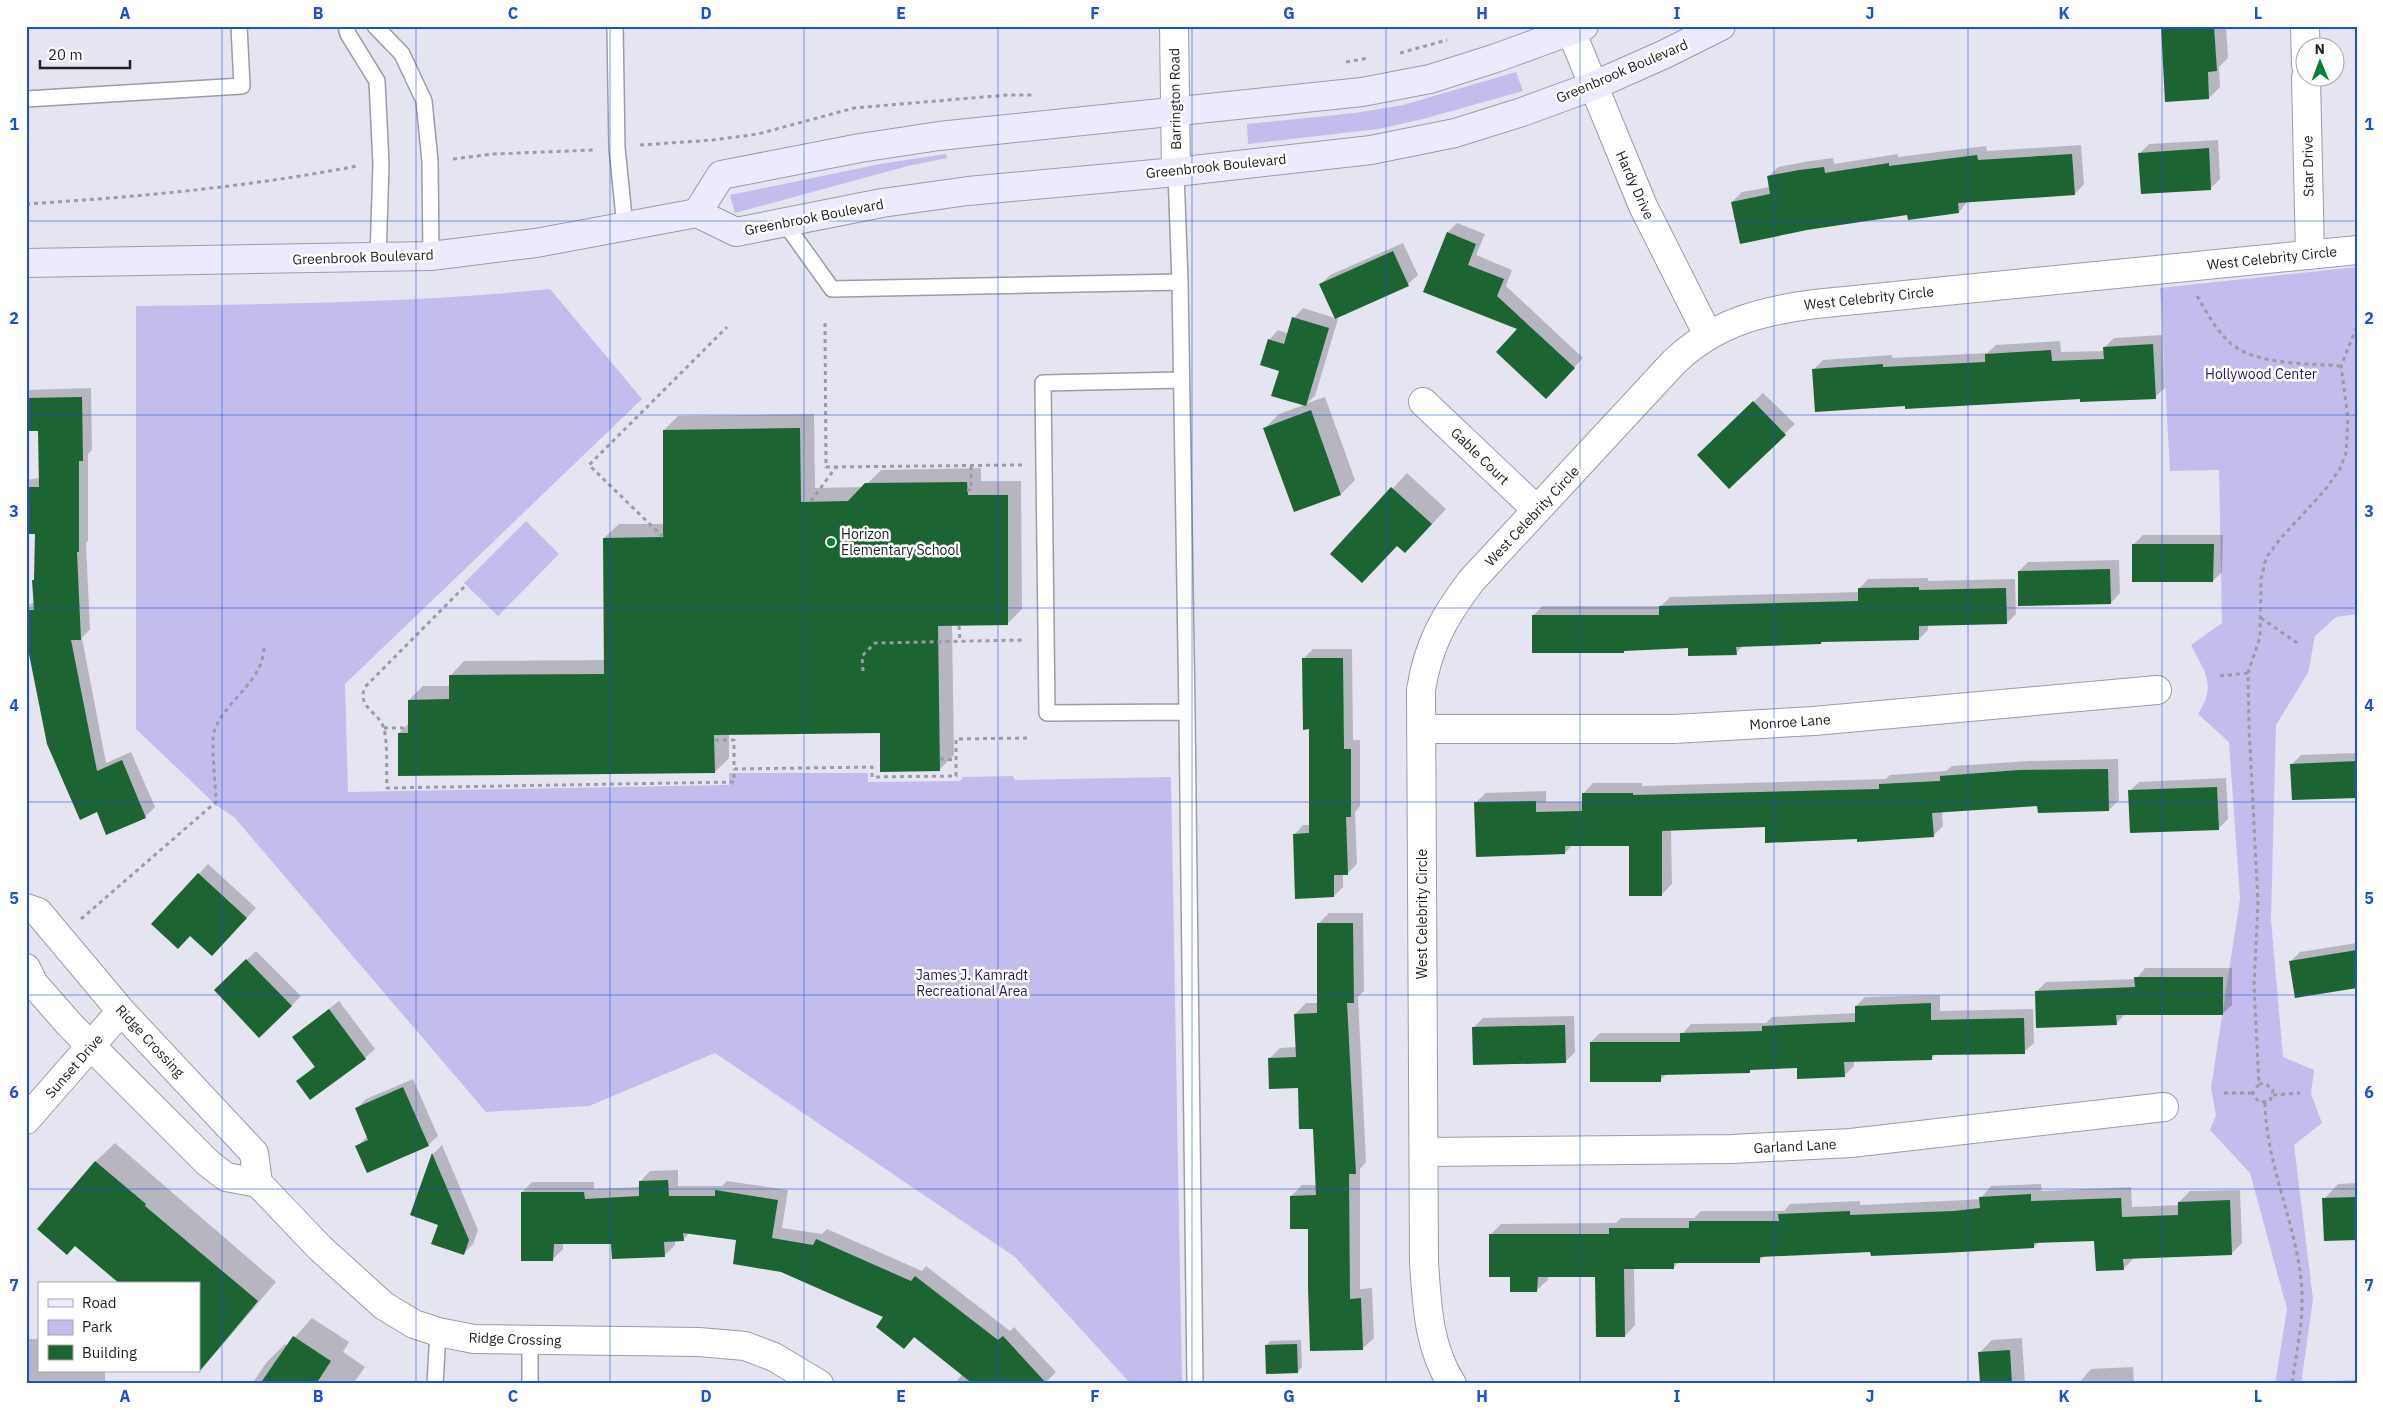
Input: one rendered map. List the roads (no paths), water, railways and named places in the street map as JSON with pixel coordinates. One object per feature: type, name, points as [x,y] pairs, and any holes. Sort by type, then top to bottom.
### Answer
[{"type":"main road","name":"Greenbrook Boulevard","points":[[26,262],[431,256],[536,244],[697,213],[736,232],[882,203],[968,191],[1176,172],[1371,150],[1455,133],[1593,86],[1665,54],[1721,26]]},
{"type":"main road","points":[[697,213],[721,176],[860,148],[939,136],[1175,111],[1303,100],[1362,92],[1430,79],[1578,29]]},
{"type":"street","name":"Barrington Road","points":[[1174,26],[1176,172]]},
{"type":"street","name":"Hardy Drive","points":[[1578,29],[1593,86],[1643,206],[1708,335]]},
{"type":"street","name":"Star Drive","points":[[2306,88],[2310,255]]},
{"type":"street","name":"West Celebrity Circle","points":[[1452,1384],[1443,1370],[1433,1341],[1427,1307],[1421,730],[1421,690],[1425,663],[1450,608],[1472,581],[1674,362],[1689,348],[1708,335],[1744,318],[1774,309],[1815,304],[2357,250]]},
{"type":"street","name":"Gable Court","points":[[1423,402],[1537,510]]},
{"type":"street","name":"Monroe Lane","points":[[1421,730],[1674,729],[1814,721],[2157,690]]},
{"type":"street","name":"Ridge Crossing","points":[[26,908],[38,912],[121,1011],[254,1153],[258,1183],[320,1248],[384,1306],[414,1324],[438,1332],[474,1339],[699,1342],[745,1346],[774,1357],[819,1384]]},
{"type":"street","points":[[26,968],[34,984],[90,1046],[208,1163],[226,1177],[258,1183]]},
{"type":"street","name":"Sunset Drive","points":[[26,1120],[121,1011]]},
{"type":"street","name":"Garland Lane","points":[[1424,1152],[1732,1149],[1841,1143],[2164,1107]]},
{"type":"lane","points":[[26,99],[242,86],[239,26]]},
{"type":"lane","points":[[346,26],[348,34],[377,82],[381,164],[378,258]]},
{"type":"lane","points":[[376,26],[402,54],[424,101],[429,153],[431,256]]},
{"type":"lane","points":[[615,26],[617,148],[625,227]]},
{"type":"lane","points":[[1176,172],[1180,282],[1195,1384]]},
{"type":"lane","points":[[784,222],[832,289],[1180,282]]},
{"type":"lane","points":[[1181,380],[1043,383],[1047,713],[1186,712]]},
{"type":"lane","points":[[435,1384],[438,1332]]},
{"type":"lane","points":[[530,1340],[530,1384]]},
{"type":"place","name":"Horizon Elementary School","points":[[831,542]]},
{"type":"park label","name":"Hollywood Center","points":[[2261,374]]},
{"type":"park label","name":"James J. Kamradt Recreational Area","points":[[972,984]]}]
